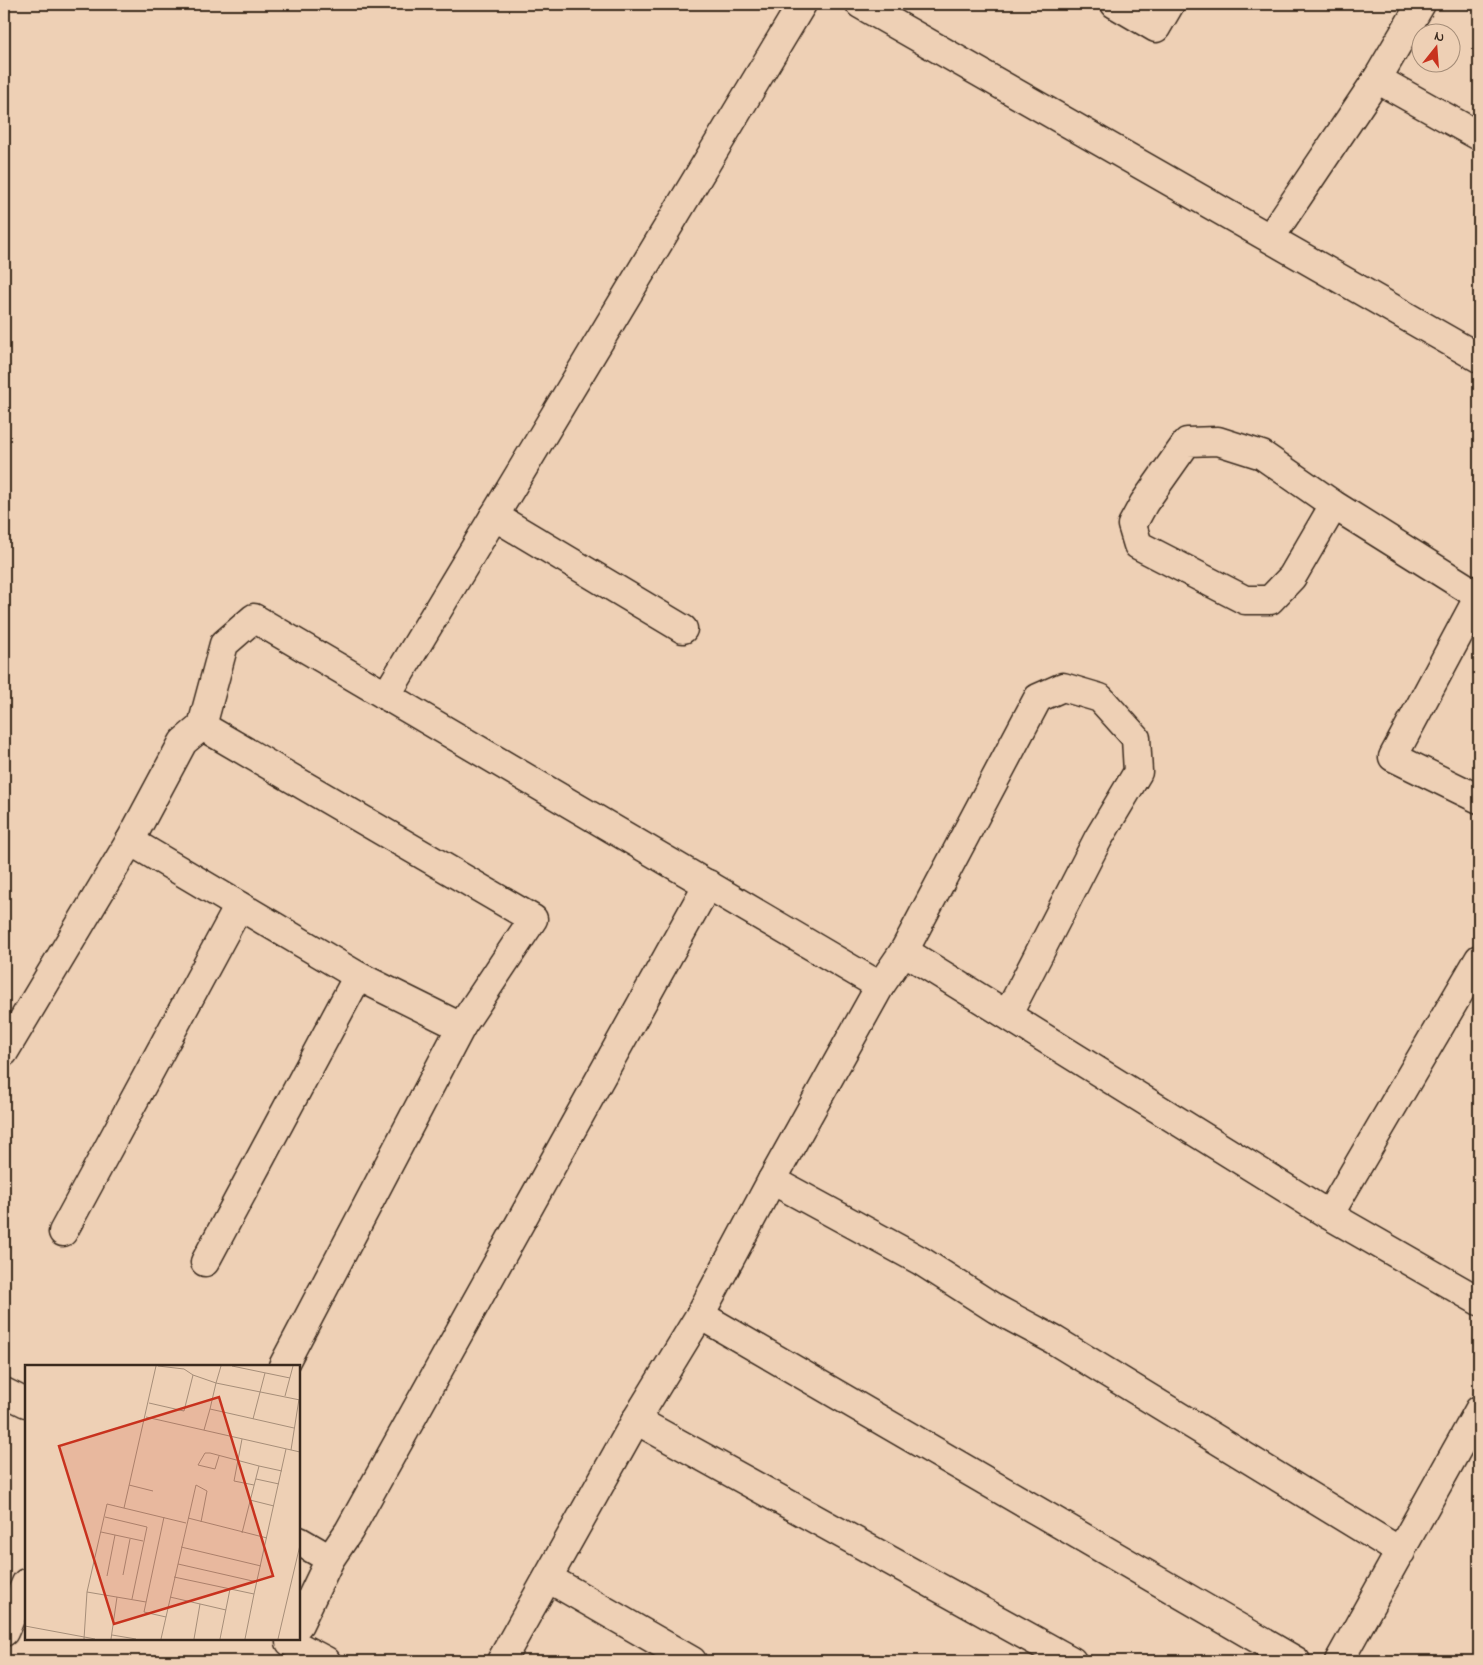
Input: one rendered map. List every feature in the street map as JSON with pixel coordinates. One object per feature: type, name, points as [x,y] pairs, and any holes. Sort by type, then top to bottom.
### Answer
[{"type":"street","points":[[386,696],[802,4]]},
{"type":"street","points":[[860,4],[1479,358]]},
{"type":"street","points":[[1115,4],[1156,28],[1170,4]]},
{"type":"street","points":[[1270,238],[1377,78],[1421,4]]},
{"type":"street","points":[[1377,78],[1479,136]]},
{"type":"street","points":[[1334,505],[1292,577],[1270,600],[1244,600],[1138,546],[1132,525],[1144,503],[1187,442],[1218,441],[1262,456],[1334,505],[1479,596],[1393,757],[1479,799]]},
{"type":"street","points":[[494,516],[683,630]]},
{"type":"street","points":[[4,1052],[130,841],[182,742],[202,726],[224,644],[254,618],[880,986]]},
{"type":"street","points":[[501,1661],[636,1420],[700,1315],[772,1180],[880,986],[904,951],[1038,698],[1063,687],[1100,698],[1136,738],[1138,772],[1098,839],[1008,1014]]},
{"type":"street","points":[[202,726],[533,919],[461,1027],[284,1365]]},
{"type":"street","points":[[130,841],[358,976],[461,1027]]},
{"type":"street","points":[[300,1622],[330,1559],[349,1530],[708,884]]},
{"type":"street","points":[[63,1232],[240,906]]},
{"type":"street","points":[[904,951],[1329,1215],[1479,1300]]},
{"type":"street","points":[[1329,1215],[1479,959]]},
{"type":"street","points":[[205,1262],[358,976]]},
{"type":"street","points":[[772,1180],[921,1261],[996,1309],[1054,1340],[1401,1552]]},
{"type":"street","points":[[700,1315],[1296,1661]]},
{"type":"street","points":[[4,1392],[25,1402]]},
{"type":"street","points":[[1339,1661],[1479,1410]]},
{"type":"street","points":[[636,1420],[1072,1661]]},
{"type":"street","points":[[300,1542],[330,1559]]},
{"type":"street","points":[[548,1578],[692,1661]]},
{"type":"street","points":[[4,1632],[25,1585]]},
{"type":"street","points":[[291,1640],[290,1642],[326,1661]]}]
